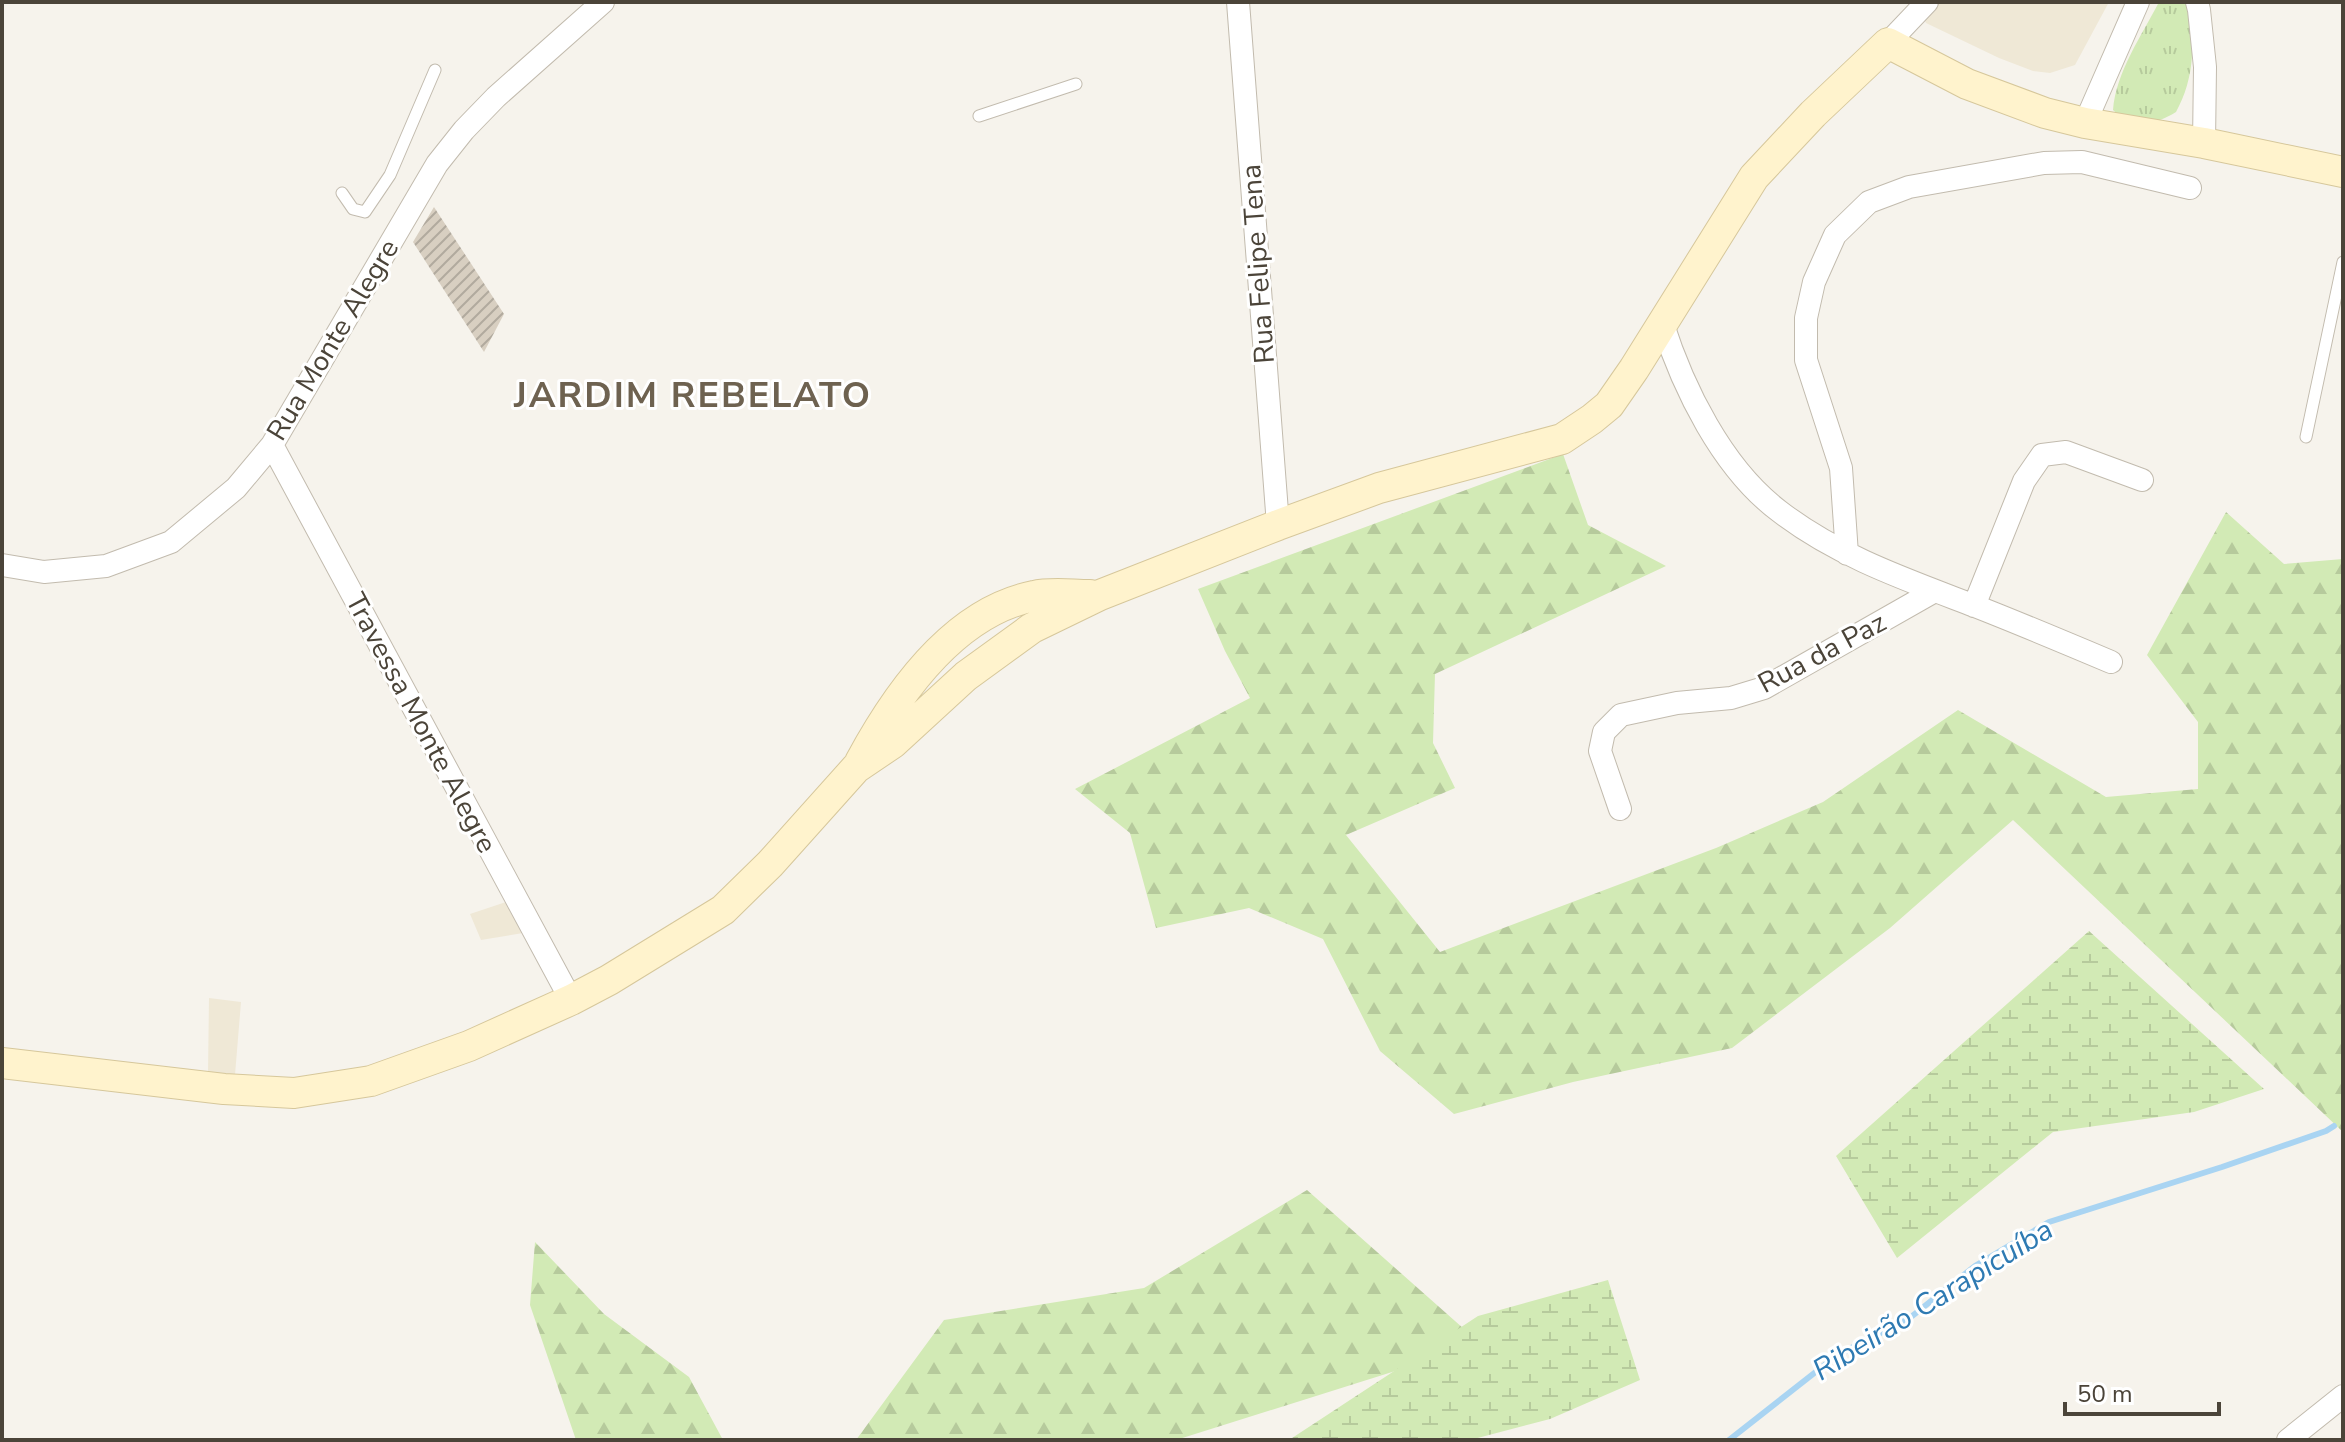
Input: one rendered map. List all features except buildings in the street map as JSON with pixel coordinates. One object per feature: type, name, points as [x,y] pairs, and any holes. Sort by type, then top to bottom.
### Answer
[{"type":"street","name":"Rua Monte Alegre","points":[[2,565],[44,572],[106,566],[171,542],[236,488],[272,445],[437,164],[496,97],[603,2]]},
{"type":"street","name":"Rua Felipe Tena","points":[[1238,2],[1278,525]]},
{"type":"street","points":[[2,1063],[196,1086],[294,1093],[371,1081],[469,1046],[609,980],[723,910],[770,864],[856,768],[911,681],[945,644],[969,625],[1002,607],[1035,595],[1100,595],[1379,488],[1562,439],[1592,419],[1609,405],[1634,369],[1754,177],[1927,2]]},
{"type":"street","points":[[2085,123],[2138,2]]},
{"type":"street","points":[[2197,2],[2205,67],[2204,143]]},
{"type":"street","points":[[1888,43],[1967,84],[2045,113],[2343,172]]},
{"type":"street","points":[[1847,554],[1841,468],[1806,360],[1806,318],[1814,282],[1835,235],[1869,202],[1909,187],[2044,163],[2082,162],[2190,188]]},
{"type":"street","points":[[1662,322],[1675,363],[1701,415],[1741,474],[1777,510],[1833,548],[1933,592],[2111,662]]},
{"type":"street","name":"Travessa Monte Alegre","points":[[272,445],[571,1000]]},
{"type":"street","points":[[1974,606],[2024,481],[2042,455],[2066,452],[2142,480]]},
{"type":"street","name":"Rua da Paz","points":[[1620,809],[1600,751],[1604,732],[1621,715],[1677,703],[1731,698],[1764,688],[1933,592]]},
{"type":"street","points":[[2288,1440],[2343,1396]]},
{"type":"lane","points":[[342,193],[353,209],[365,212],[390,175],[435,70]]},
{"type":"lane","points":[[979,116],[1076,84]]},
{"type":"lane","points":[[2306,437],[2343,262]]},
{"type":"shaded area","points":[[1936,2],[2109,2],[2075,65],[2050,73],[2033,71],[1999,58],[1926,23],[1924,19]]},
{"type":"shaded area","points":[[506,902],[523,933],[481,940],[470,914]]},
{"type":"shaded area","points":[[209,998],[241,1002],[235,1075],[208,1073]]},
{"type":"green space","points":[[2159,2],[2186,2],[2192,44],[2190,72],[2176,112],[2152,122],[2136,122],[2113,110],[2115,96],[2131,54]]},
{"type":"green space","points":[[1563,454],[1588,525],[1666,566],[1435,674],[1433,743],[1455,788],[1346,835],[1440,952],[1716,848],[1823,802],[1958,710],[2106,797],[2198,789],[2198,722],[2147,655],[2226,512],[2284,564],[2343,559],[2343,1132],[2013,820],[1890,928],[1732,1048],[1573,1082],[1454,1114],[1380,1051],[1323,939],[1249,908],[1156,928],[1130,833],[1075,789],[1250,698],[1198,589]]},
{"type":"green space","points":[[2089,931],[2264,1089],[2194,1112],[2053,1132],[1897,1258],[1836,1156]]},
{"type":"green space","points":[[1307,1190],[1481,1344],[1176,1440],[856,1440],[944,1320],[1144,1288]]},
{"type":"green space","points":[[535,1242],[604,1314],[689,1377],[723,1440],[576,1440],[530,1305]]},
{"type":"green space","points":[[1608,1280],[1640,1380],[1550,1419],[1470,1440],[1289,1440],[1478,1316]]},
{"type":"waterway","name":"Ribeirão Carapicuíba","points":[[1729,1440],[1836,1356],[1911,1317],[1975,1266],[2049,1222],[2222,1167],[2334,1126]]},
{"type":"district","name":"JARDIM REBELATO","points":[[693,395]]}]
